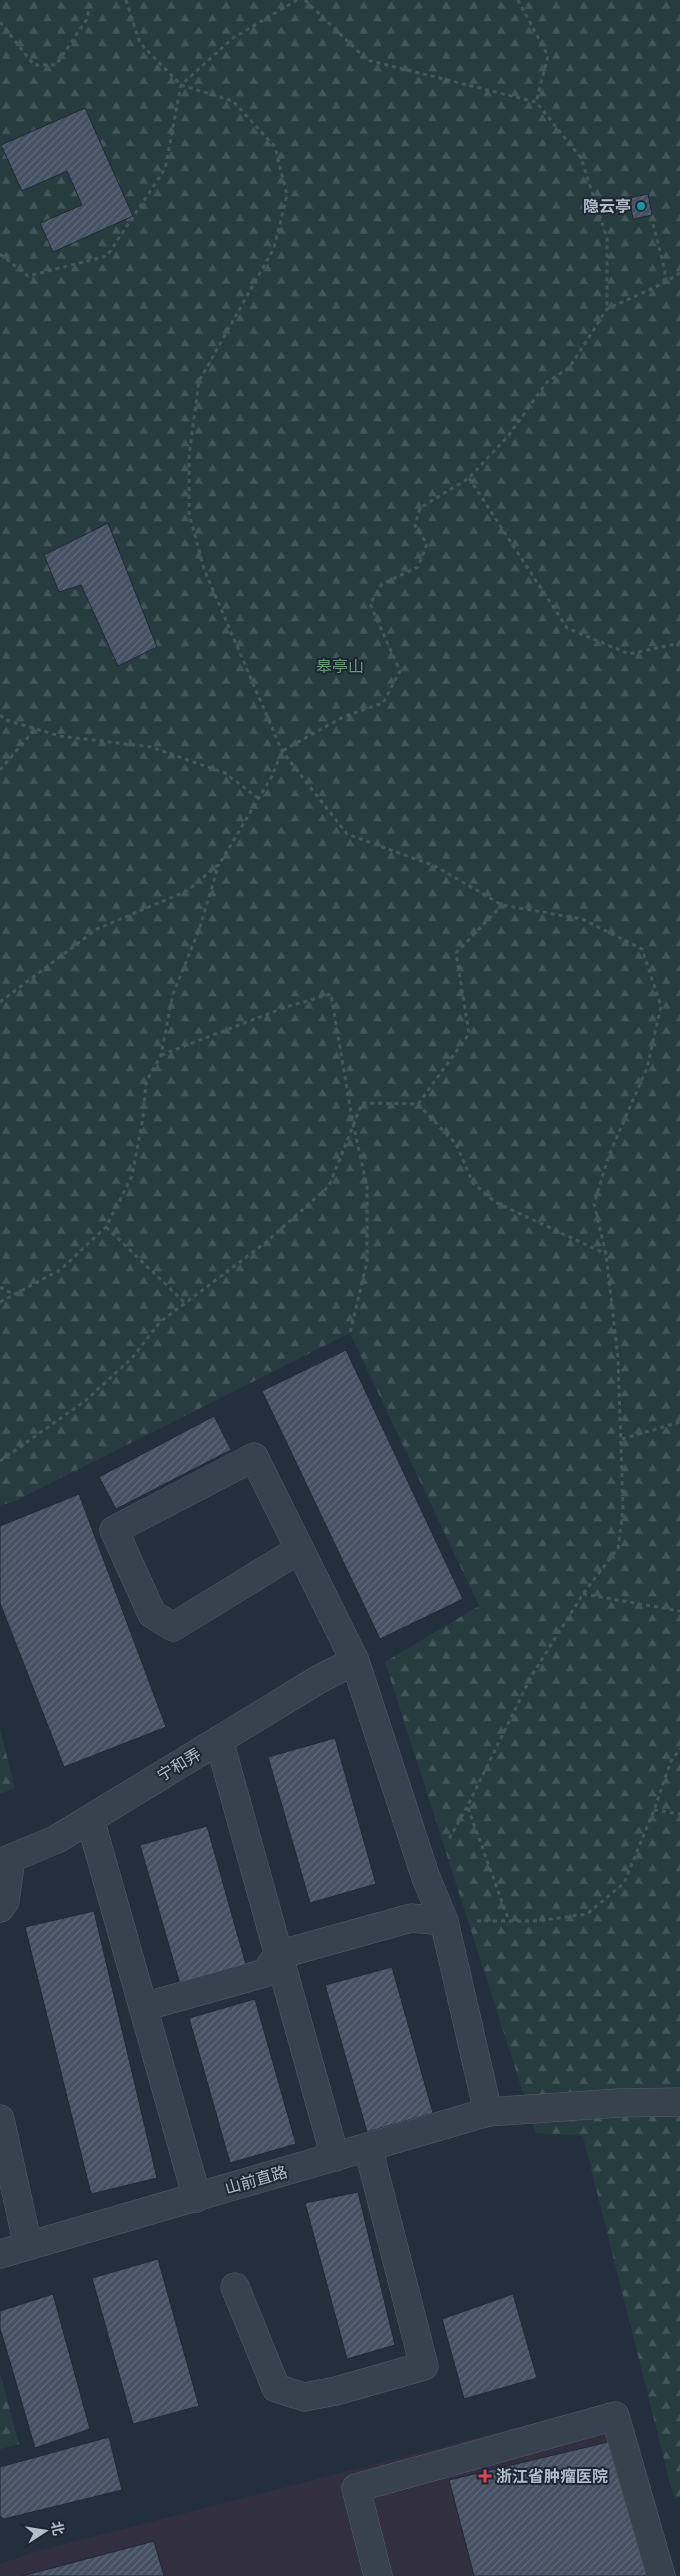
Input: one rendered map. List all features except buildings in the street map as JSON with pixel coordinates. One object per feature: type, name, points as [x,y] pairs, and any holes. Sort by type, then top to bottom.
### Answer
[{"type":"street","points":[[300,1549],[173,1627],[152,1614],[114,1530],[254,1458],[300,1549],[355,1661],[426,1878],[444,1921],[500,2111]]},
{"type":"street","name":"宁和弄","points":[[5,1861],[57,1839],[321,1678],[355,1661]]},
{"type":"street","points":[[219,1740],[335,2157]]},
{"type":"street","points":[[90,1819],[197,2198]]},
{"type":"street","points":[[0,1908],[5,1900],[5,1861]]},
{"type":"street","points":[[143,2007],[265,1973],[278,1955],[411,1918],[444,1921]]},
{"type":"street","name":"山前直路","points":[[0,2254],[368,2147],[500,2111],[619,2103],[680,2102]]},
{"type":"street","points":[[0,2119],[28,2246]]},
{"type":"street","points":[[235,2287],[276,2388],[304,2397],[336,2391],[424,2366],[368,2147]]},
{"type":"street","points":[[378,2576],[356,2488],[615,2416],[660,2576]]},
{"type":"path","points":[[0,22],[34,65],[56,65],[87,19],[91,0]]},
{"type":"path","points":[[126,0],[140,43],[181,85],[233,101],[275,146],[287,195],[274,248],[199,381],[189,456],[188,513],[204,569],[282,751],[348,834],[435,866],[502,905],[582,919],[642,949],[661,1006],[647,1068],[609,1156],[594,1204],[606,1254],[618,1358],[623,1509],[618,1548],[583,1594],[532,1675],[467,1807],[426,1878]]},
{"type":"path","points":[[0,254],[28,276],[107,256],[165,169],[181,85],[232,38],[297,0]]},
{"type":"path","points":[[305,0],[367,60],[536,102],[581,158],[607,238],[608,309]]},
{"type":"path","points":[[518,0],[548,56],[536,102]]},
{"type":"path","points":[[654,224],[665,272],[664,283]]},
{"type":"path","points":[[0,1302],[60,1270],[106,1227],[132,1176],[143,1118],[146,1082],[161,1054],[173,994],[199,930],[220,863],[259,799],[282,751],[343,717],[382,704],[400,672],[370,604],[382,584],[418,566],[428,544],[415,526],[420,508],[469,478],[508,436],[546,382],[570,368],[608,309],[664,283],[680,273]]},
{"type":"path","points":[[469,478],[567,628],[629,654],[680,643]]},
{"type":"path","points":[[0,715],[6,720],[60,736],[152,747],[225,773],[259,799]]},
{"type":"path","points":[[0,770],[36,728]]},
{"type":"path","points":[[0,1002],[97,929],[187,891],[220,863]]},
{"type":"path","points":[[418,1104],[469,1034],[456,953],[502,905]]},
{"type":"path","points":[[161,1054],[286,1007],[331,994],[353,1124],[367,1186],[368,1262],[350,1333]]},
{"type":"path","points":[[0,1461],[85,1401],[132,1358],[160,1322],[265,1243],[329,1186],[362,1103],[418,1104],[456,1144],[473,1183],[495,1202],[606,1254]]},
{"type":"path","points":[[106,1227],[185,1303]]},
{"type":"path","points":[[0,1287],[13,1294]]},
{"type":"path","points":[[622,1439],[680,1422]]},
{"type":"path","points":[[583,1594],[680,1611]]},
{"type":"path","points":[[444,1921],[538,1921],[587,1914],[624,1883],[654,1810],[671,1761],[680,1749]]},
{"type":"path","points":[[467,1807],[509,1921]]},
{"type":"path","points":[[654,1810],[680,1814]]},
{"type":"shaded area","name":"浙江省肿瘤医院","points":[[620,2401],[674,2576],[0,2576],[0,2564],[34,2552]]},
{"type":"green space","name":"皋亭山","points":[[0,0],[680,0],[680,2497],[674,2499],[583,2136],[536,2133],[385,1662],[479,1606],[350,1333],[13,1502],[0,1505]]},
{"type":"green space","points":[[0,1729],[15,1788],[0,1794]]},
{"type":"green space","points":[[0,2373],[19,2444],[0,2449]]},
{"type":"place","name":"隐云亭","points":[[641,206]]},
{"type":"place","name":"浙江省肿瘤医院","points":[[485,2476]]}]
